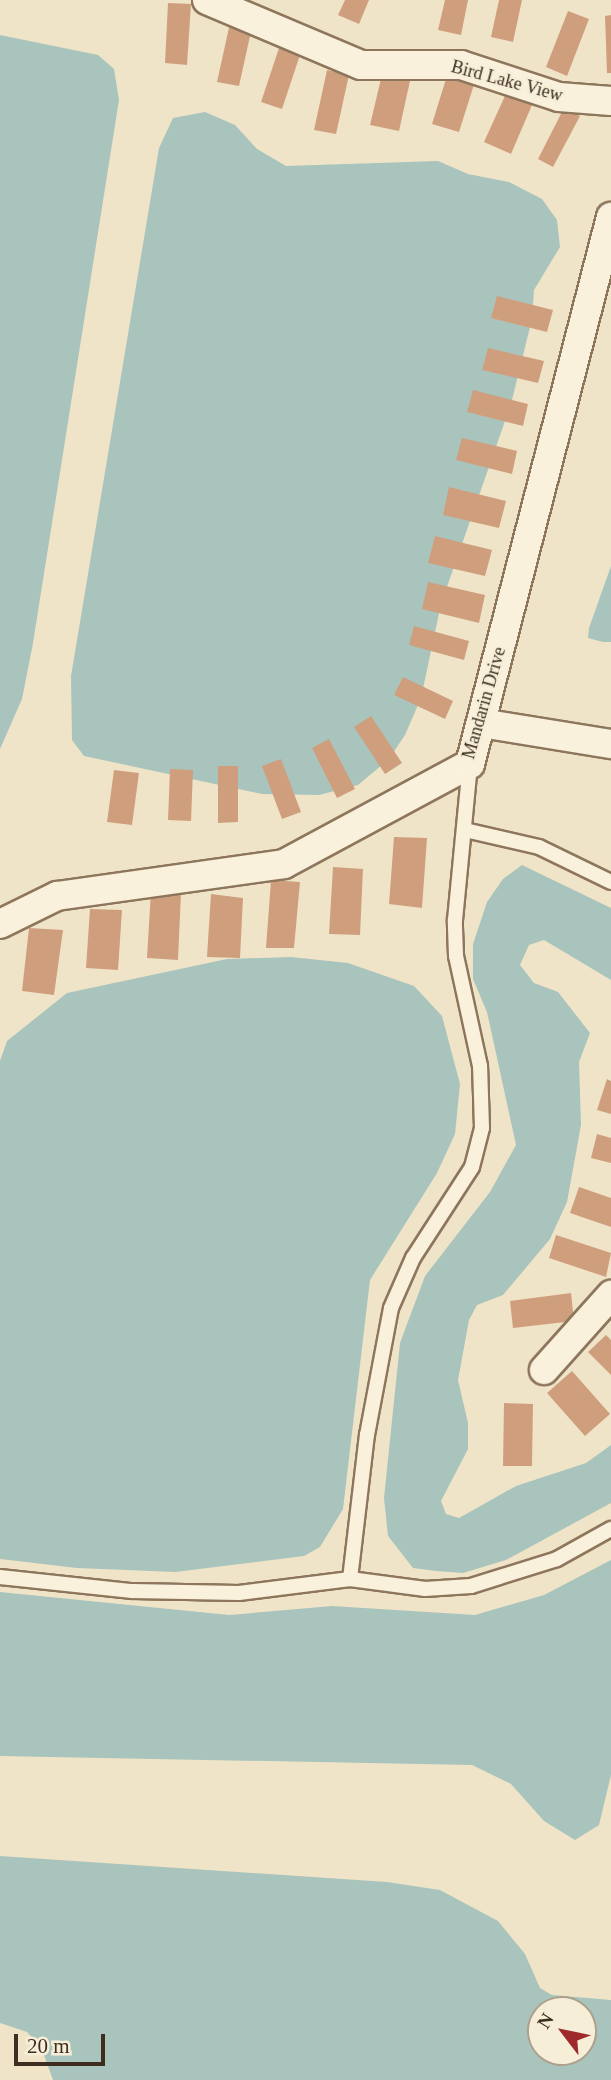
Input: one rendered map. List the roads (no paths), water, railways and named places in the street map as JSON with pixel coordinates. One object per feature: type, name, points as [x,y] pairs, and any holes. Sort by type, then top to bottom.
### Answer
[{"type":"street","name":"Bird Lake View","points":[[207,0],[361,65],[461,65],[559,97],[611,101]]},
{"type":"street","name":"Mandarin Drive","points":[[0,924],[57,896],[284,864],[470,764],[611,217]]},
{"type":"street","points":[[481,723],[611,744]]},
{"type":"street","points":[[544,1370],[611,1295]]},
{"type":"lane","points":[[350,1579],[367,1435],[391,1308],[413,1258],[472,1167],[482,1128],[480,1066],[456,956],[455,920],[470,764]]},
{"type":"lane","points":[[465,830],[539,847],[611,882]]},
{"type":"lane","points":[[0,1577],[132,1591],[239,1593],[350,1579],[425,1589],[471,1586],[557,1559],[611,1529]]},
{"type":"water","points":[[0,35],[98,55],[114,69],[119,100],[33,643],[22,699],[0,749]]},
{"type":"water","points":[[205,112],[235,125],[257,149],[286,166],[438,161],[468,174],[509,182],[542,199],[557,220],[560,247],[534,290],[532,319],[511,404],[441,604],[421,698],[405,735],[389,759],[358,785],[319,795],[262,794],[84,756],[72,740],[71,676],[159,148],[173,118]]},
{"type":"water","points":[[611,566],[611,642],[603,642],[588,638],[589,628]]},
{"type":"water","points":[[522,865],[611,908],[611,980],[544,940],[529,945],[520,965],[534,983],[558,992],[590,1033],[579,1062],[581,1125],[567,1202],[550,1239],[503,1295],[477,1305],[469,1320],[458,1380],[468,1423],[468,1449],[441,1501],[446,1514],[459,1518],[516,1486],[586,1463],[611,1445],[611,1503],[506,1560],[463,1573],[413,1568],[388,1536],[384,1498],[400,1343],[425,1276],[490,1192],[516,1145],[487,1012],[473,979],[473,944],[487,902],[503,879]]},
{"type":"water","points":[[291,957],[348,963],[414,986],[442,1016],[460,1084],[455,1134],[437,1173],[370,1280],[343,1509],[320,1547],[304,1556],[175,1572],[77,1568],[0,1559],[0,1061],[7,1041],[67,993],[227,959]]},
{"type":"water","points":[[611,1560],[611,1775],[599,1825],[575,1840],[544,1821],[511,1784],[472,1765],[0,1756],[0,1592],[229,1615],[332,1606],[475,1615],[544,1595]]},
{"type":"water","points":[[0,1856],[387,1882],[440,1890],[498,1921],[525,1954],[540,1988],[552,1995],[564,1996],[527,1996],[527,2066],[597,2066],[597,1999],[611,2000],[611,2080],[53,2080],[41,2047],[27,2032],[0,2023]]}]
